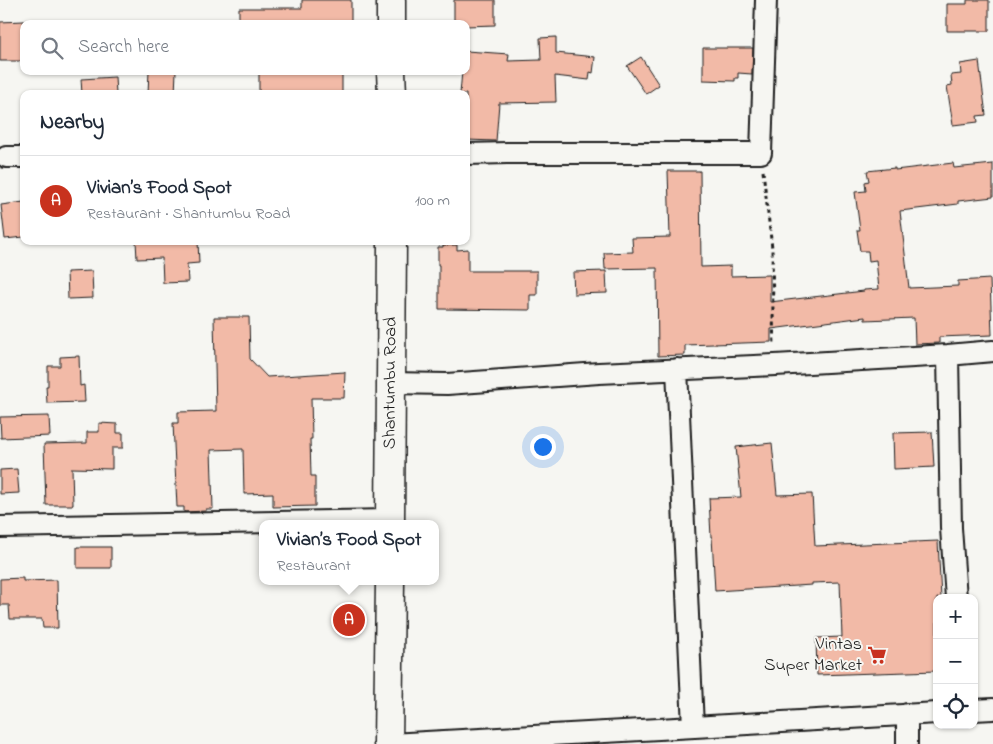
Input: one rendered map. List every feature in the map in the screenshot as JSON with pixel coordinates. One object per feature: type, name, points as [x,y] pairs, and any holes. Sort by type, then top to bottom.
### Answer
[{"type":"street","points":[[391,0],[391,20]]},
{"type":"street","points":[[470,154],[507,152],[761,153],[766,0]]},
{"type":"street","points":[[391,75],[392,90]]},
{"type":"street","name":"Shantumbu Road","points":[[390,520],[392,245]]},
{"type":"street","points":[[390,383],[447,384],[599,373],[993,351]]},
{"type":"street","points":[[948,355],[951,528],[956,594]]},
{"type":"street","points":[[677,369],[694,727]]},
{"type":"street","points":[[0,527],[259,524]]},
{"type":"street","points":[[390,585],[389,744],[659,737],[694,727],[933,712]]},
{"type":"street","points":[[978,710],[993,709]]},
{"type":"street","points":[[907,714],[907,744]]},
{"type":"path","points":[[761,153],[772,248],[772,314],[775,364]]},
{"type":"building","points":[[302,0],[351,0],[351,20],[239,20],[239,8],[302,8]]},
{"type":"building","points":[[454,0],[495,0],[495,25],[470,26],[470,20],[454,20]]},
{"type":"building","points":[[967,0],[989,0],[989,31],[947,31],[947,4],[967,4]]},
{"type":"building","points":[[20,21],[20,61],[0,61],[0,22]]},
{"type":"building","points":[[556,37],[556,53],[595,57],[593,73],[590,72],[589,80],[555,76],[556,102],[499,103],[496,141],[470,140],[470,90],[460,90],[462,75],[470,75],[470,51],[509,54],[508,61],[541,60],[540,38]]},
{"type":"building","points":[[703,48],[753,48],[752,74],[738,73],[738,78],[735,78],[735,81],[703,80]]},
{"type":"building","points":[[641,57],[659,85],[646,94],[627,66]]},
{"type":"building","points":[[979,61],[986,115],[977,116],[978,122],[953,125],[947,86],[952,85],[951,75],[961,74],[960,64]]},
{"type":"building","points":[[149,75],[176,75],[175,90],[148,90]]},
{"type":"building","points":[[259,75],[342,75],[342,90],[259,90]]},
{"type":"building","points":[[115,77],[116,90],[82,90],[81,79]]},
{"type":"building","points":[[953,163],[954,168],[993,164],[993,197],[958,201],[958,204],[900,211],[909,288],[958,286],[958,281],[990,279],[992,335],[939,337],[939,343],[915,344],[914,318],[865,320],[865,317],[771,329],[771,342],[685,345],[685,355],[658,356],[657,268],[605,269],[604,253],[633,252],[632,238],[670,237],[668,171],[700,171],[701,267],[731,266],[731,276],[770,275],[770,302],[879,289],[876,260],[869,261],[868,251],[860,251],[857,230],[860,230],[855,192],[866,191],[865,182],[869,181],[867,171],[895,168],[895,170]]},
{"type":"building","points":[[20,203],[20,237],[5,239],[1,205]]},
{"type":"building","points":[[136,245],[198,245],[199,263],[187,264],[188,282],[163,283],[162,258],[137,259]]},
{"type":"building","points":[[443,245],[457,245],[457,250],[468,249],[468,271],[537,271],[537,295],[530,295],[530,310],[439,309],[438,247],[443,247]]},
{"type":"building","points":[[92,271],[93,298],[68,299],[67,272]]},
{"type":"building","points":[[606,271],[607,293],[574,294],[573,272]]},
{"type":"building","points":[[214,317],[249,317],[250,359],[267,377],[345,372],[344,398],[311,398],[311,476],[315,476],[315,506],[273,507],[273,493],[244,494],[243,449],[211,450],[213,509],[184,512],[184,507],[177,507],[173,423],[178,423],[178,412],[216,411]]},
{"type":"building","points":[[79,356],[80,386],[84,385],[85,402],[47,403],[48,366],[60,366],[60,357]]},
{"type":"building","points":[[49,416],[50,436],[1,438],[0,417]]},
{"type":"building","points":[[99,423],[117,424],[117,433],[123,433],[123,448],[112,448],[112,469],[72,468],[73,505],[46,505],[44,444],[87,443],[87,432],[99,432]]},
{"type":"building","points":[[932,432],[934,467],[894,469],[893,433]]},
{"type":"building","points":[[772,443],[777,495],[812,494],[815,546],[938,541],[941,594],[933,594],[933,671],[817,675],[816,638],[842,637],[840,582],[715,591],[709,498],[741,497],[736,447]]},
{"type":"building","points":[[17,469],[19,493],[0,494],[0,470]]},
{"type":"building","points":[[77,547],[111,547],[111,568],[77,568]]},
{"type":"building","points":[[23,578],[23,581],[57,580],[58,628],[43,628],[42,619],[10,619],[9,605],[0,605],[0,579]]},
{"type":"place","name":"Vivian’s Food Spot","points":[[349,620]]},
{"type":"place","name":"Vintas Super Market","points":[[877,655]]}]
